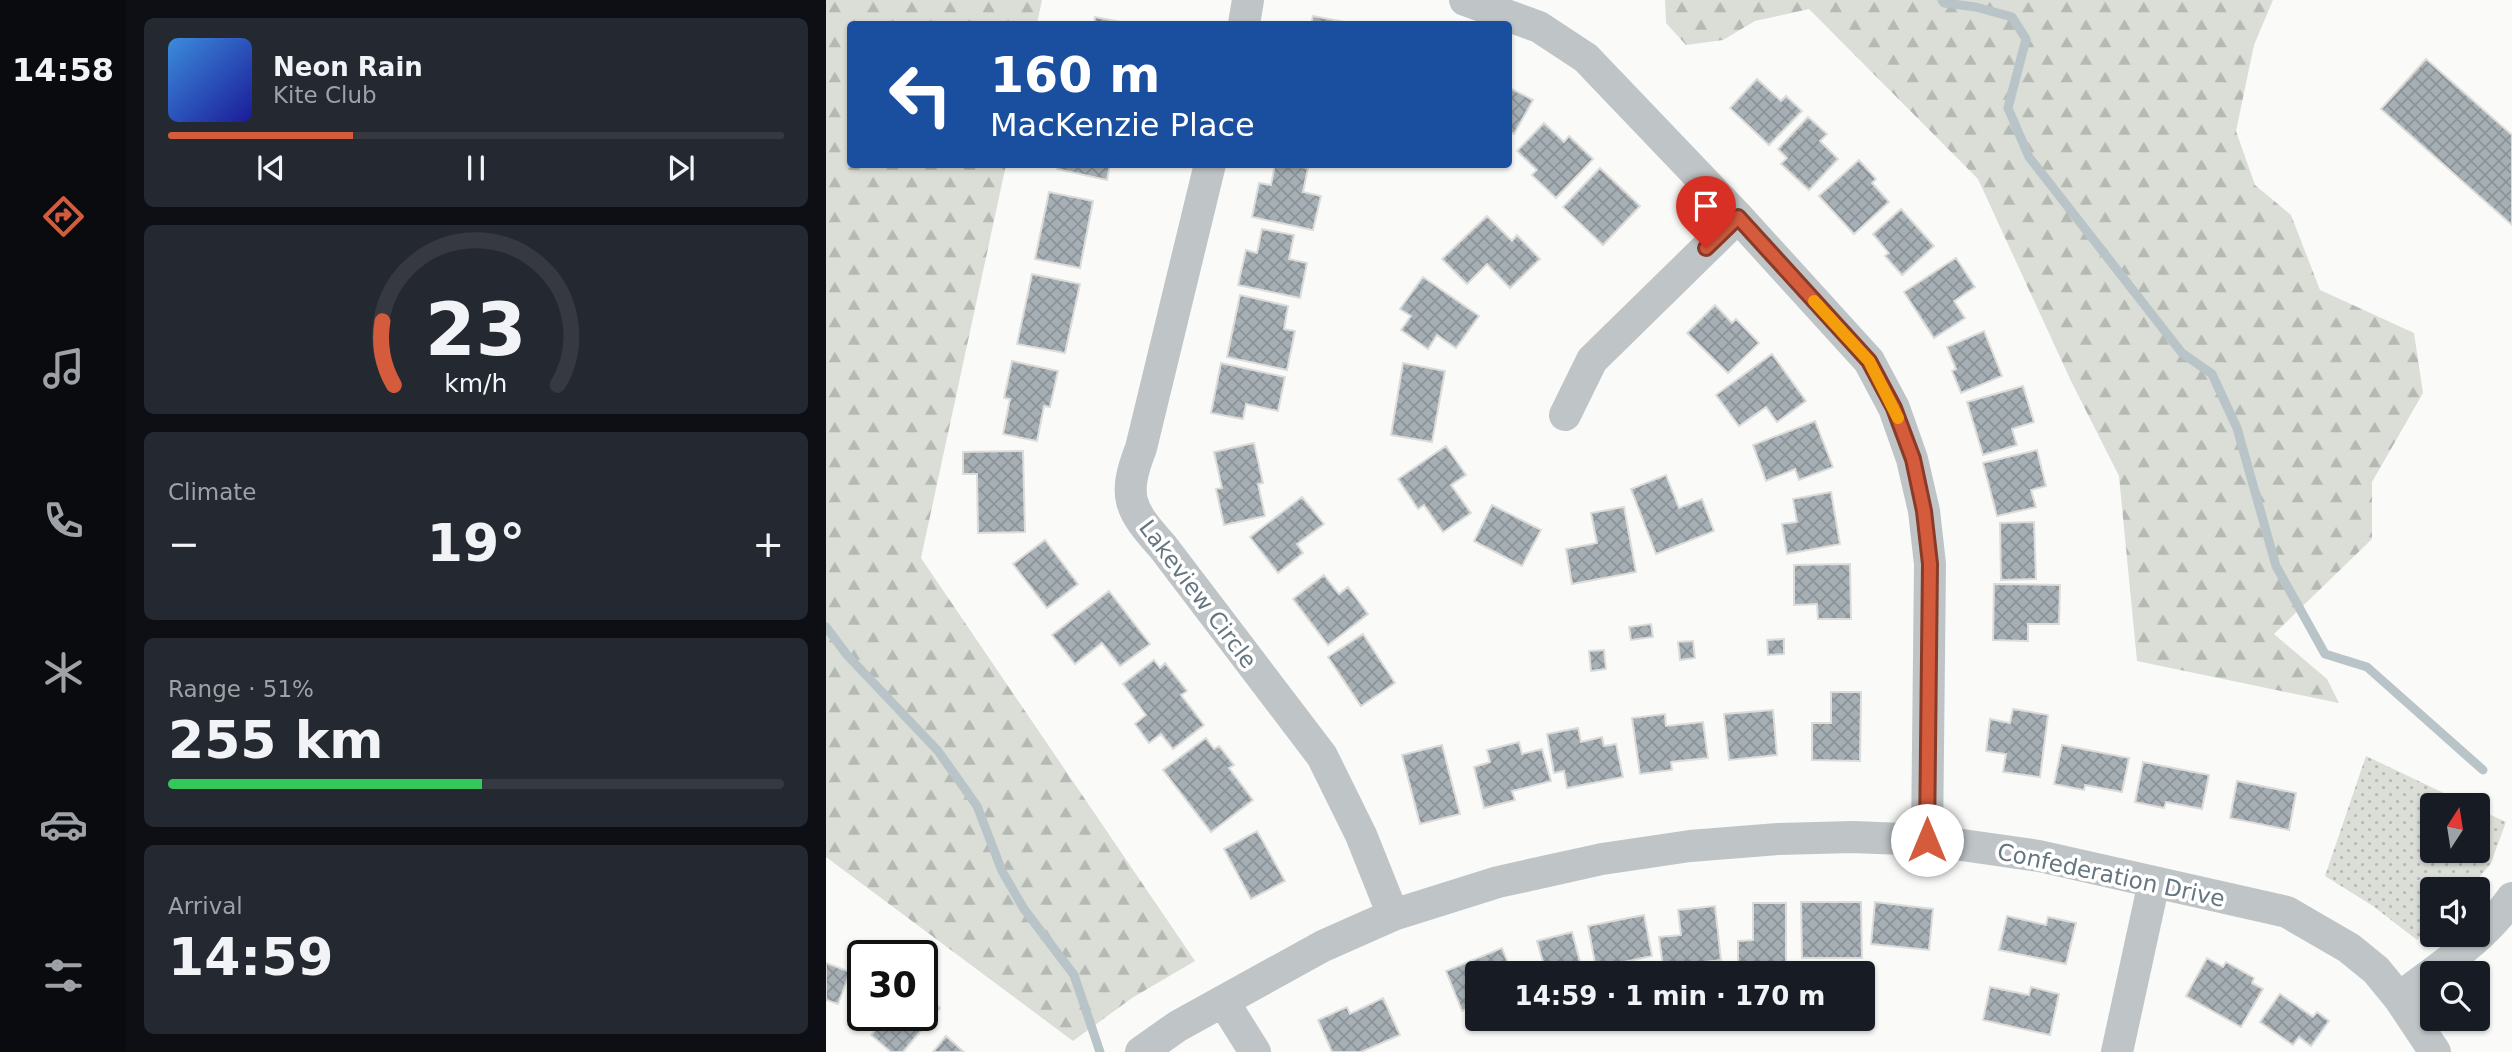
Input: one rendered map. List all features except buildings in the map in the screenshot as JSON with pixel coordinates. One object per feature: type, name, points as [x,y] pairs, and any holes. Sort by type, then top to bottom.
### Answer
[{"type":"street","points":[[1244,21],[1248,0]]},
{"type":"street","points":[[1465,0],[1539,27],[1586,58],[1738,217],[1869,361],[1894,408],[1913,459],[1924,511],[1930,564],[1927,840]]},
{"type":"street","name":"Lakeview Circle","points":[[1209,168],[1141,448],[1131,475],[1131,503],[1145,526],[1322,756],[1361,835],[1393,915]]},
{"type":"street","points":[[1565,415],[1592,360],[1738,217]]},
{"type":"street","name":"Confederation Drive","points":[[1141,1052],[1178,1026],[1323,946],[1393,915],[1497,882],[1602,859],[1690,846],[1778,839],[1853,837],[1927,840],[2039,856],[2287,912],[2348,948],[2376,970],[2399,998],[2435,1052]]},
{"type":"street","points":[[2117,1052],[2154,882]]},
{"type":"street","points":[[2399,998],[2468,944],[2501,914],[2512,898]]},
{"type":"street","points":[[1223,1001],[1255,1052]]},
{"type":"green space","points":[[826,0],[1042,0],[1038,21],[847,21],[847,168],[1005,168],[921,558],[1195,961],[1132,998],[1073,1041],[826,857]]},
{"type":"green space","points":[[1665,0],[2273,0],[2254,45],[2236,131],[2255,185],[2291,215],[2320,290],[2414,333],[2423,393],[2372,482],[2372,539],[2274,634],[2327,679],[2339,703],[2137,661],[2119,476],[2071,381],[1978,179],[1809,9],[1755,21],[1723,40],[1686,45],[1666,23]]},
{"type":"green space","points":[[2366,756],[2444,793],[2420,793],[2420,863],[2490,863],[2490,815],[2506,822],[2491,863],[2480,877],[2420,877],[2420,937],[2417,940],[2373,906],[2325,876]]},
{"type":"waterway","points":[[1942,0],[1944,3],[1976,7],[2012,17],[2026,39],[2008,108],[2029,157],[2182,353],[2212,374],[2237,428],[2276,566],[2325,654],[2367,667],[2483,770]]},
{"type":"waterway","points":[[826,627],[847,655],[938,751],[977,806],[1002,871],[1024,909],[1074,975],[1100,1052]]},
{"type":"slow traffic","points":[[1814,301],[1869,361],[1898,418]]},
{"type":"route","points":[[1706,248],[1738,217],[1869,361],[1894,408],[1913,459],[1919,485],[1930,564],[1927,840]]}]
